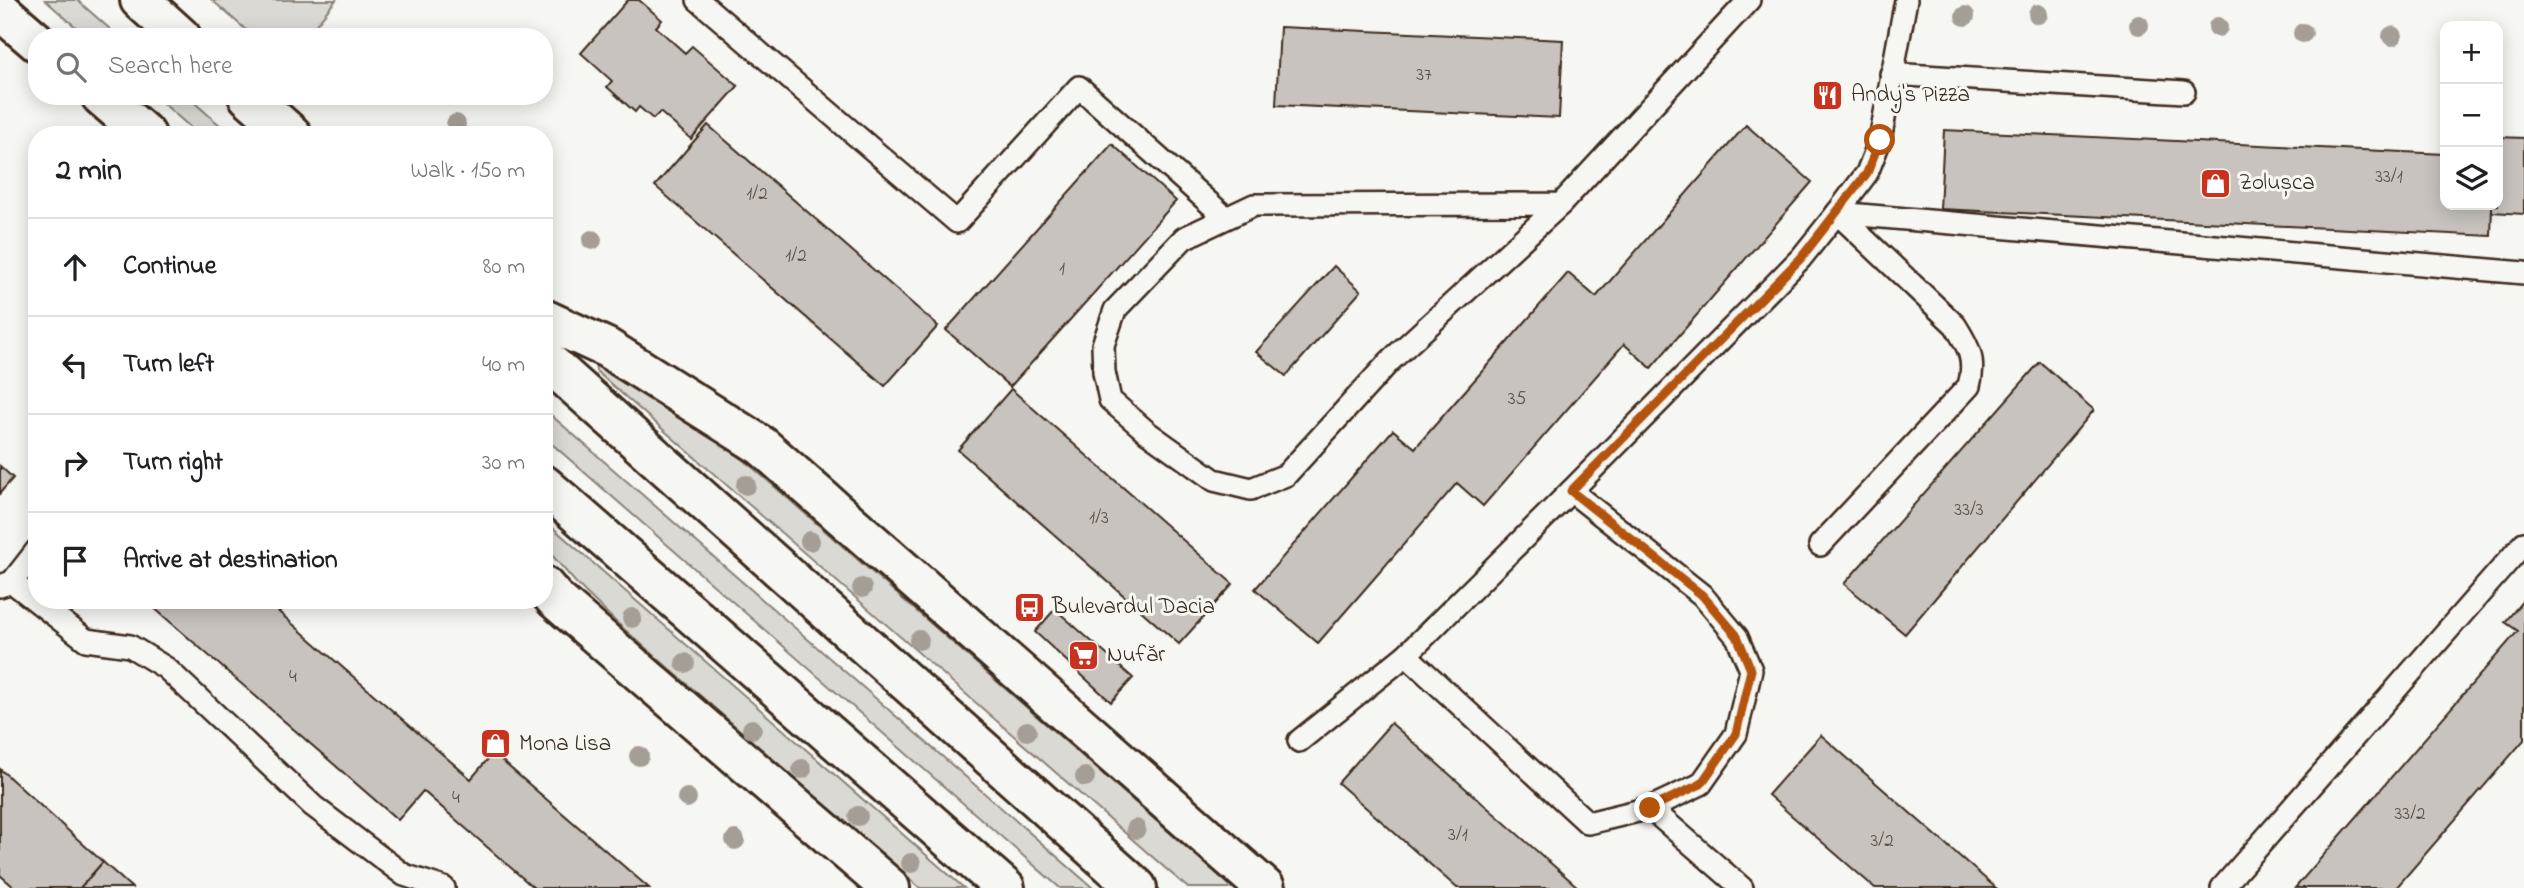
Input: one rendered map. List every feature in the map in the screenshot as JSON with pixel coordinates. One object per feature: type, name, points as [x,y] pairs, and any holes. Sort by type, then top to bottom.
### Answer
[{"type":"main road","points":[[140,0],[171,28]]},
{"type":"main road","points":[[0,10],[28,34]]},
{"type":"main road","points":[[111,105],[136,126]]},
{"type":"main road","points":[[258,105],[282,126]]},
{"type":"main road","points":[[553,323],[607,348],[762,446],[1265,888]]},
{"type":"main road","points":[[553,366],[1137,888]]},
{"type":"main road","points":[[553,493],[1005,888]]},
{"type":"main road","points":[[553,595],[890,888]]},
{"type":"lane","points":[[698,0],[957,222],[1079,87],[1225,217]]},
{"type":"lane","points":[[1561,204],[1254,205],[1225,217],[1184,238],[1115,310],[1103,345],[1104,372],[1110,400],[1147,432],[1214,480],[1251,489],[1286,475],[1390,361],[1561,204],[1749,0]]},
{"type":"lane","points":[[1299,741],[1406,655],[1801,258],[1867,173],[1880,140],[1906,0]]},
{"type":"lane","points":[[1891,74],[2183,92]]},
{"type":"lane","points":[[1837,213],[2524,273]]},
{"type":"lane","points":[[1820,545],[1969,386],[1974,368],[1965,340],[1955,325],[1837,213]]},
{"type":"lane","points":[[1406,655],[1588,823],[1650,808],[1701,784],[1736,734],[1751,670],[1737,636],[1702,595],[1571,491]]},
{"type":"lane","points":[[2222,888],[2524,543]]},
{"type":"lane","points":[[28,560],[6,584],[28,599]]},
{"type":"lane","points":[[42,609],[86,640],[130,646],[166,668],[313,806],[404,875],[444,888]]},
{"type":"lane","points":[[1650,808],[1742,888]]},
{"type":"shaded area","points":[[45,0],[77,0],[109,28],[77,28]]},
{"type":"shaded area","points":[[212,0],[336,0],[313,28],[244,28]]},
{"type":"shaded area","points":[[165,105],[197,105],[221,126],[189,126]]},
{"type":"shaded area","points":[[601,361],[744,460],[1233,888],[1188,888],[596,371],[595,364]]},
{"type":"shaded area","points":[[553,417],[1093,888],[1060,888],[553,445]]},
{"type":"shaded area","points":[[553,528],[964,888],[920,888],[615,621],[553,556]]},
{"type":"building","points":[[628,0],[639,0],[662,20],[656,27],[685,53],[692,46],[738,86],[691,139],[660,112],[653,119],[639,107],[635,112],[607,87],[612,81],[581,53]]},
{"type":"building","points":[[1280,27],[1563,40],[1559,118],[1276,105]]},
{"type":"building","points":[[708,125],[938,326],[885,386],[655,186]]},
{"type":"building","points":[[1746,125],[1812,182],[1651,368],[1624,344],[1483,506],[1457,483],[1318,643],[1255,589],[1393,430],[1415,448],[1568,273],[1596,297]]},
{"type":"building","points":[[1944,130],[2440,154],[2440,210],[2492,210],[2491,236],[1940,209]]},
{"type":"building","points":[[2503,137],[2524,138],[2524,214],[2492,212],[2503,210]]},
{"type":"building","points":[[1112,144],[1176,201],[1010,387],[946,330]]},
{"type":"building","points":[[1334,266],[1361,291],[1286,376],[1256,352]]},
{"type":"building","points":[[2040,362],[2094,410],[1905,634],[1844,584]]},
{"type":"building","points":[[1011,389],[1233,584],[1179,644],[958,450]]},
{"type":"building","points":[[0,466],[13,478],[0,493]]},
{"type":"building","points":[[2524,599],[2524,740],[2396,888],[2295,888],[2518,631],[2505,622]]},
{"type":"building","points":[[155,609],[275,609],[471,779],[493,753],[649,888],[534,888],[423,791],[398,820]]},
{"type":"building","name":"Nufăr","points":[[1055,609],[1133,678],[1111,702],[1035,632]]},
{"type":"building","points":[[1391,723],[1579,888],[1457,888],[1338,783]]},
{"type":"building","points":[[1821,735],[1996,888],[1875,888],[1768,795]]},
{"type":"building","points":[[0,769],[103,862],[80,888],[15,888],[0,875]]},
{"type":"building","points":[[103,862],[132,888],[80,888]]},
{"type":"place","name":"Andy's Pizza","points":[[1828,95]]},
{"type":"place","name":"Zolușca","points":[[2216,183]]},
{"type":"place","name":"Bulevardul Dacia","points":[[1029,607]]},
{"type":"place","name":"Nufăr","points":[[1084,655]]},
{"type":"place","name":"Mona Lisa","points":[[496,744]]},
{"type":"route","points":[[1650,808],[1701,784],[1736,734],[1751,670],[1737,636],[1702,595],[1571,491],[1801,258],[1867,173],[1880,140]]}]
